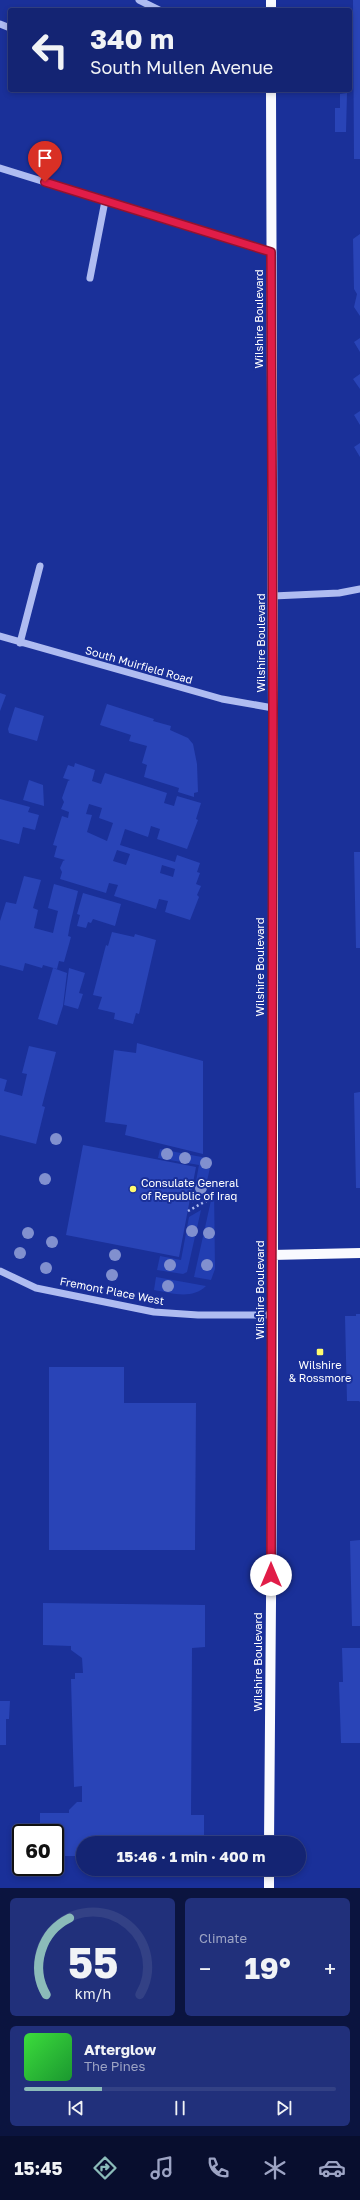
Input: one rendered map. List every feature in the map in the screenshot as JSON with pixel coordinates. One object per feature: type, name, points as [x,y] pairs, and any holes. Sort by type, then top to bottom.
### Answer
[{"type":"main road","name":"Wilshire Boulevard","points":[[269,1836],[273,1315],[271,92]]},
{"type":"main road","points":[[272,1255],[360,1253]]},
{"type":"main road","points":[[268,1888],[269,1876]]},
{"type":"street","points":[[139,0],[155,8]]},
{"type":"street","points":[[0,168],[271,252]]},
{"type":"street","points":[[90,278],[105,201]]},
{"type":"street","points":[[20,643],[40,566]]},
{"type":"street","points":[[273,596],[339,593],[360,589]]},
{"type":"street","name":"South Muirfield Road","points":[[0,636],[20,643],[222,699],[273,708]]},
{"type":"street","name":"Fremont Place West","points":[[0,1271],[36,1288],[154,1312],[198,1315],[273,1315]]},
{"type":"path","points":[[188,1211],[208,1200]]},
{"type":"shaded area","points":[[160,1149],[212,1159],[204,1194],[192,1203],[199,1165],[158,1158]]},
{"type":"shaded area","points":[[214,1187],[215,1269],[211,1280],[194,1277]]},
{"type":"shaded area","points":[[201,1210],[187,1272],[183,1274],[157,1270],[160,1256],[181,1260],[189,1217]]},
{"type":"shaded area","points":[[156,1277],[206,1286],[194,1293],[167,1293],[154,1290]]},
{"type":"building","points":[[353,0],[360,0],[360,159],[354,159]]},
{"type":"building","points":[[347,93],[346,132],[335,132],[335,108],[340,108],[340,94]]},
{"type":"building","points":[[360,234],[360,316],[354,307],[357,294],[354,289],[353,239]]},
{"type":"building","points":[[360,338],[360,352],[354,342]]},
{"type":"building","points":[[360,374],[360,389],[353,379]]},
{"type":"building","points":[[360,411],[360,425],[354,415]]},
{"type":"building","points":[[360,443],[360,457],[354,447]]},
{"type":"building","points":[[0,693],[6,695],[0,711]]},
{"type":"building","points":[[107,704],[171,726],[170,730],[188,738],[193,744],[197,764],[198,792],[194,793],[194,797],[178,792],[179,788],[144,777],[147,765],[142,763],[147,746],[129,741],[131,735],[100,725]]},
{"type":"building","points":[[15,707],[44,716],[37,741],[9,733],[8,729]]},
{"type":"building","points":[[75,763],[95,770],[92,781],[101,784],[105,773],[167,793],[164,803],[174,806],[177,796],[201,803],[196,819],[198,820],[187,849],[157,839],[160,829],[151,826],[148,837],[125,829],[120,845],[175,862],[177,855],[200,863],[197,872],[200,873],[196,884],[201,886],[197,895],[199,897],[190,920],[165,912],[168,901],[159,899],[156,909],[114,896],[118,885],[109,883],[106,893],[60,879],[62,872],[60,868],[65,860],[54,857],[57,846],[53,845],[62,816],[68,818],[69,812],[61,809],[64,802],[62,798],[68,781],[70,780],[63,778],[68,765],[74,767]],"holes":[[[89,804],[102,808],[99,818],[113,823],[107,841],[87,832],[92,815],[86,814]],[[117,850],[130,854],[126,865],[113,861]],[[162,865],[175,869],[173,877],[160,873]]]},
{"type":"building","points":[[29,780],[43,785],[44,806],[23,800]]},
{"type":"building","points":[[0,799],[30,807],[28,812],[39,815],[35,830],[23,827],[19,844],[0,839]]},
{"type":"building","points":[[354,852],[360,852],[360,948],[356,948]]},
{"type":"building","points":[[24,876],[41,880],[33,908],[38,910],[34,928],[53,933],[58,911],[48,908],[54,884],[78,891],[68,936],[71,937],[64,962],[59,961],[57,969],[43,965],[42,968],[25,963],[23,971],[0,965],[0,921],[6,902],[16,904]]},
{"type":"building","points":[[83,893],[121,904],[115,926],[93,919],[91,923],[88,922],[86,928],[77,926],[80,915],[77,914]]},
{"type":"building","points":[[112,932],[134,937],[135,934],[156,940],[139,1014],[136,1013],[133,1024],[114,1019],[115,1013],[98,1009],[102,997],[93,995],[106,945],[108,946]]},
{"type":"building","points":[[53,968],[67,973],[63,1006],[57,1025],[38,1019]]},
{"type":"building","points":[[69,968],[85,973],[79,993],[83,994],[78,1009],[64,1005]]},
{"type":"building","points":[[137,1043],[203,1061],[203,1154],[125,1135],[127,1125],[105,1122],[114,1050],[136,1053]]},
{"type":"building","points":[[29,1046],[56,1052],[42,1106],[45,1107],[36,1144],[0,1135],[0,1078],[7,1080],[4,1091],[22,1096],[27,1074],[22,1073]]},
{"type":"building","points":[[360,1092],[360,1188],[356,1188],[354,1093]]},
{"type":"building","name":"Consulate General of Republic of Iraq","points":[[83,1145],[196,1167],[179,1257],[66,1235]]},
{"type":"building","points":[[356,1314],[360,1314],[360,1402],[347,1401],[345,1316],[356,1316]]},
{"type":"building","points":[[49,1367],[124,1367],[124,1403],[196,1403],[195,1550],[49,1550]]},
{"type":"building","points":[[360,1540],[360,1626],[352,1626],[350,1541]]},
{"type":"building","points":[[43,1603],[205,1605],[205,1647],[192,1648],[191,1815],[204,1815],[204,1836],[76,1836],[76,1856],[64,1856],[64,1824],[40,1824],[40,1813],[69,1813],[69,1810],[77,1802],[82,1802],[82,1786],[74,1787],[71,1679],[75,1679],[75,1673],[83,1673],[82,1658],[71,1650],[71,1646],[43,1645]]},
{"type":"building","points":[[342,1648],[360,1648],[360,1743],[341,1743],[339,1682],[343,1682]]},
{"type":"building","points":[[0,1701],[10,1701],[9,1719],[6,1719],[6,1745],[0,1745]]},
{"type":"place","name":"Consulate General of Republic of Iraq","points":[[133,1189]]},
{"type":"place","name":"Wilshire & Rossmore","points":[[320,1352]]},
{"type":"route","points":[[45,182],[271,252],[273,596],[273,1361],[271,1575]]}]
